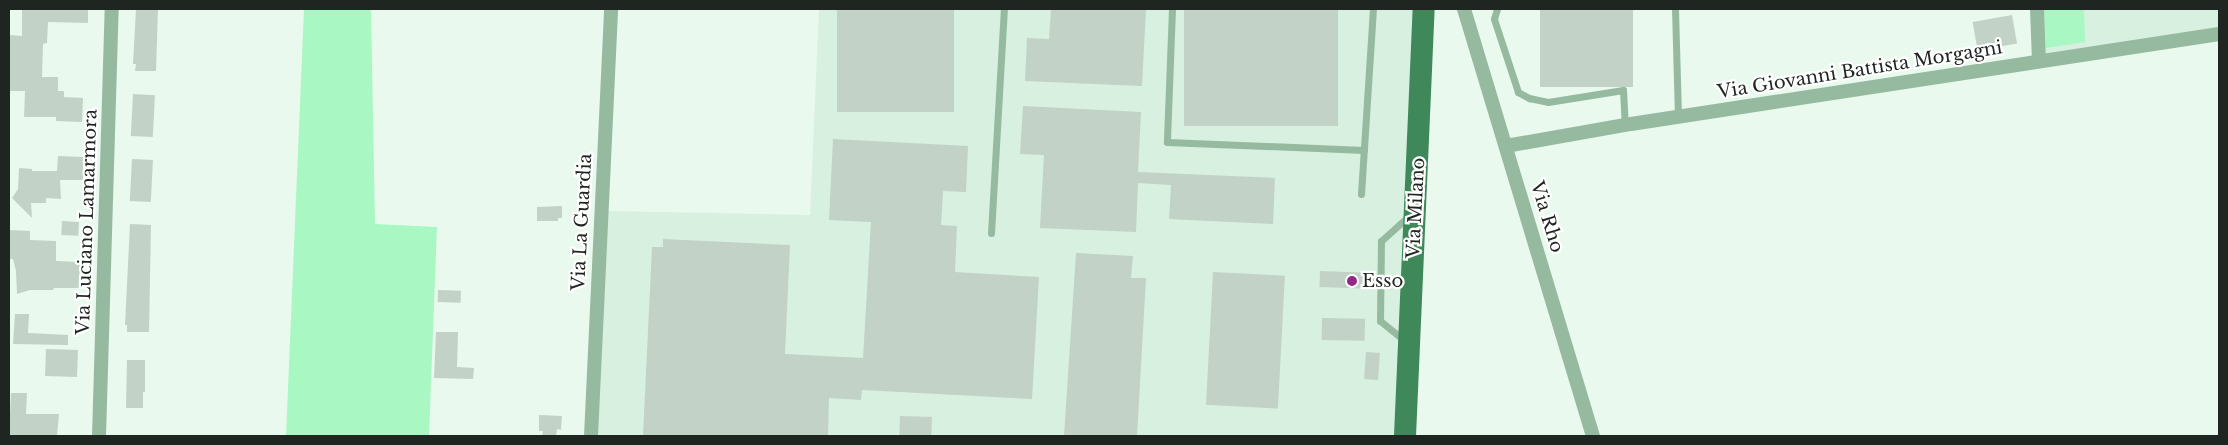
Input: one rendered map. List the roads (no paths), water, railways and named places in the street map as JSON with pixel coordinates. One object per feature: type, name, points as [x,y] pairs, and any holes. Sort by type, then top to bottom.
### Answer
[{"type":"main road","name":"Via Milano","points":[[1405,436],[1424,9]]},
{"type":"street","name":"Via Luciano Lamarmora","points":[[99,436],[112,9]]},
{"type":"street","name":"Via La Guardia","points":[[591,436],[611,9]]},
{"type":"street","name":"Via Rho","points":[[1464,9],[1593,436]]},
{"type":"street","points":[[2037,9],[2039,61]]},
{"type":"street","name":"Via Giovanni Battista Morgagni","points":[[1506,146],[1678,116],[2219,34]]},
{"type":"lane","points":[[991,232],[1004,9]]},
{"type":"lane","points":[[1172,9],[1167,142],[1364,150]]},
{"type":"lane","points":[[1361,194],[1373,9]]},
{"type":"lane","points":[[1497,9],[1494,19],[1518,92],[1529,98],[1548,102],[1623,90],[1625,125]]},
{"type":"lane","points":[[1675,9],[1678,116]]},
{"type":"lane","points":[[1410,344],[1380,321],[1381,241],[1416,210]]},
{"type":"place","name":"Esso","points":[[1352,281]]}]
